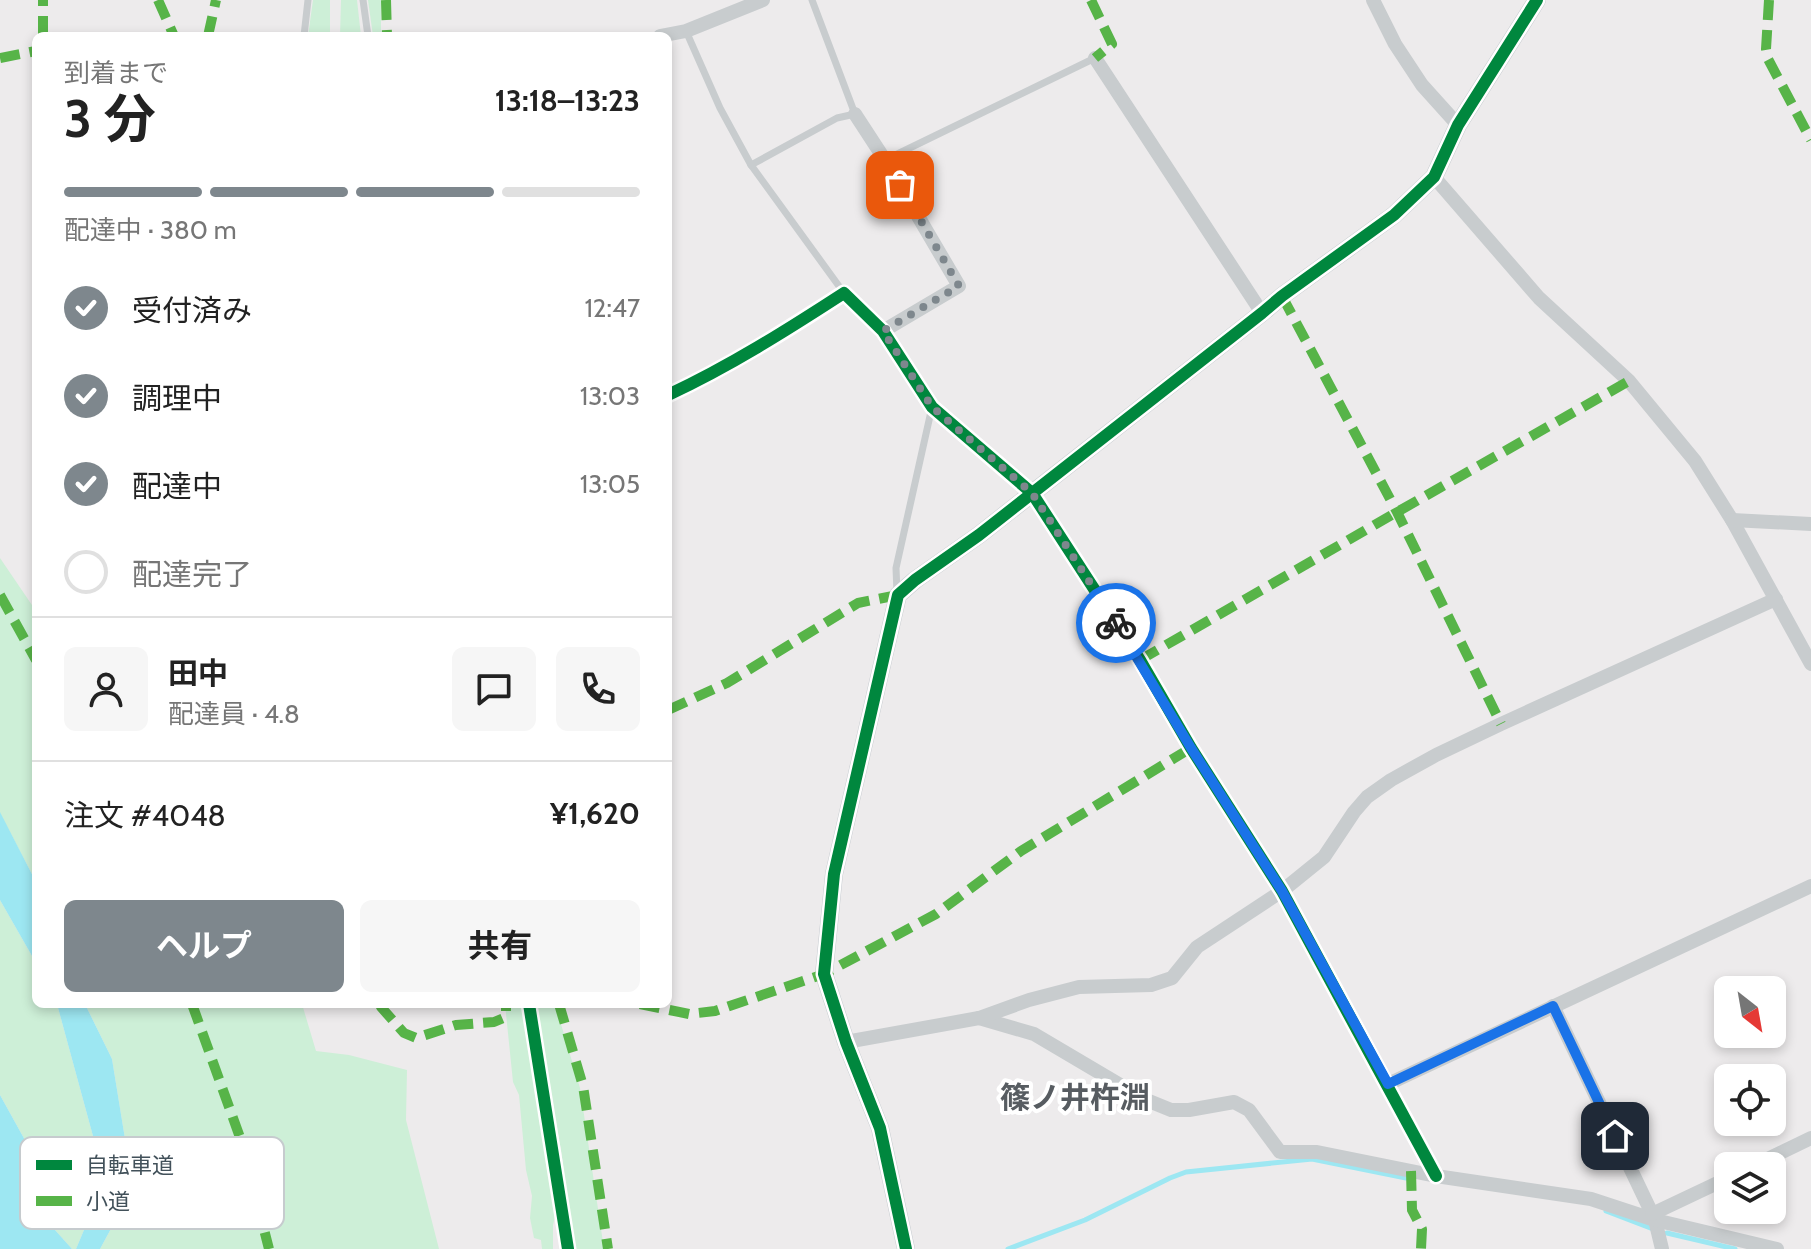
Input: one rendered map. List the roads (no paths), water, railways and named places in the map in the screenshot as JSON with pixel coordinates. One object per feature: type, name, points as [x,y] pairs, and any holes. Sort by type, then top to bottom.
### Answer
[{"type":"street","points":[[672,34],[763,0]]},
{"type":"street","points":[[1373,0],[1395,44],[1422,85],[1458,125]]},
{"type":"street","points":[[906,1249],[880,1128],[846,1042],[824,974],[834,874],[898,595],[979,535],[1282,296],[1394,215],[1434,177],[1458,125],[1537,0]]},
{"type":"street","points":[[1095,58],[1262,313]]},
{"type":"street","points":[[855,114],[959,286],[883,331]]},
{"type":"street","points":[[1434,177],[1539,298],[1629,381],[1695,461],[1810,658]]},
{"type":"street","points":[[672,393],[750,352],[844,293],[883,331],[932,407],[1032,493],[1140,660],[1191,748],[1282,891],[1436,1176]]},
{"type":"street","points":[[1732,520],[1811,524]]},
{"type":"street","points":[[846,1042],[979,1018],[1079,987],[1151,985],[1167,981],[1197,947],[1282,891],[1324,857],[1367,797],[1391,780],[1501,724],[1776,599]]},
{"type":"street","points":[[1388,1084],[1811,886]]},
{"type":"street","points":[[1553,1006],[1653,1217],[1662,1249]]},
{"type":"street","points":[[979,1018],[1034,1034],[1144,1099],[1171,1110],[1234,1102],[1249,1110],[1280,1152],[1317,1152],[1436,1176],[1591,1199],[1777,1249]]},
{"type":"street","points":[[1782,1152],[1811,1138]]},
{"type":"street","points":[[1653,1217],[1714,1185]]},
{"type":"lane","points":[[304,32],[308,0]]},
{"type":"lane","points":[[363,0],[367,32]]},
{"type":"lane","points":[[751,165],[837,118],[855,114],[812,0]]},
{"type":"lane","points":[[686,31],[720,108],[751,165],[844,293]]},
{"type":"lane","points":[[885,160],[1095,58]]},
{"type":"lane","points":[[898,595],[896,568],[932,407]]},
{"type":"water","points":[[0,812],[32,874],[32,956],[0,900]]},
{"type":"water","points":[[58,1008],[87,1008],[112,1059],[125,1137],[93,1137]]},
{"type":"water","points":[[0,1095],[23,1137],[20,1137],[20,1229],[55,1229],[72,1249],[0,1249]]},
{"type":"water","points":[[84,1229],[111,1229],[100,1249],[76,1249]]},
{"type":"waterway","points":[[1008,1249],[1085,1220],[1186,1172],[1312,1159],[1406,1178]]},
{"type":"waterway","points":[[1606,1211],[1653,1229]]},
{"type":"waterway","points":[[1667,1233],[1735,1249]]},
{"type":"district","name":"篠ノ井杵淵","points":[[1075,1097]]}]
